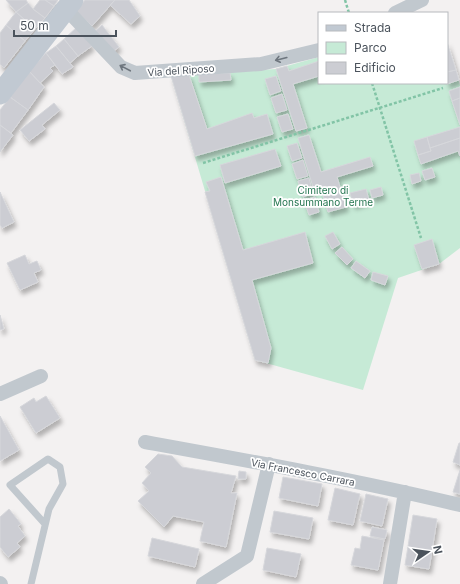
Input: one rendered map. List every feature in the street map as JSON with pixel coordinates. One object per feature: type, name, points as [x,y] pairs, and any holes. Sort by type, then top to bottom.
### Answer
[{"type":"street","points":[[397,12],[422,0]]},
{"type":"street","points":[[0,94],[69,5]]},
{"type":"street","name":"Via del Riposo","points":[[69,5],[121,68],[134,73],[261,64],[318,50]]},
{"type":"street","points":[[0,394],[42,376]]},
{"type":"street","name":"Via Francesco Carrara","points":[[145,442],[269,464],[460,505]]},
{"type":"street","points":[[203,584],[247,556],[269,464]]},
{"type":"street","points":[[390,584],[405,492]]},
{"type":"lane","points":[[30,584],[49,509],[63,484],[60,467],[48,459],[10,485],[45,524]]},
{"type":"path","points":[[345,0],[349,12]]},
{"type":"path","points":[[372,84],[421,238]]},
{"type":"path","points":[[203,163],[443,88]]},
{"type":"green space","name":"Cimitero di Monsummano Terme","points":[[448,45],[460,85],[460,248],[439,264],[398,278],[363,390],[255,360],[171,76],[276,69],[318,57],[318,84],[448,84]]},
{"type":"building","points":[[6,0],[26,0],[28,3],[16,12]]},
{"type":"building","points":[[40,0],[45,0],[54,6],[45,18],[33,9]]},
{"type":"building","points":[[45,0],[58,0],[54,6]]},
{"type":"building","points":[[85,0],[115,0],[92,26],[76,11]]},
{"type":"building","points":[[115,0],[129,0],[140,16],[131,24],[110,5]]},
{"type":"building","points":[[28,3],[45,18],[35,29],[16,12]]},
{"type":"building","points":[[16,12],[35,29],[25,41],[6,25]]},
{"type":"building","points":[[6,25],[25,41],[4,68],[0,64],[0,33]]},
{"type":"building","points":[[102,25],[119,47],[111,53],[94,32]]},
{"type":"building","points":[[77,27],[92,46],[78,56],[64,39]]},
{"type":"building","points":[[64,39],[78,56],[70,63],[56,46]]},
{"type":"building","points":[[448,45],[456,70],[448,72]]},
{"type":"building","points":[[56,46],[73,67],[62,74],[46,53]]},
{"type":"building","points":[[46,53],[55,65],[50,68],[53,71],[40,83],[29,71]]},
{"type":"building","points":[[318,61],[318,76],[293,84],[307,128],[296,131],[276,69],[287,66],[289,71]]},
{"type":"building","points":[[456,70],[459,80],[448,84],[448,72]]},
{"type":"building","points":[[29,71],[44,87],[28,110],[10,97]]},
{"type":"building","points":[[230,73],[231,80],[199,82],[199,74]]},
{"type":"building","points":[[189,75],[207,129],[252,113],[254,118],[267,114],[273,134],[195,156],[171,76]]},
{"type":"building","points":[[276,76],[281,91],[270,95],[265,79]]},
{"type":"building","points":[[460,87],[460,98],[452,101],[449,91]]},
{"type":"building","points":[[282,94],[287,110],[276,113],[271,98]]},
{"type":"building","points":[[10,97],[28,110],[11,133],[0,125],[0,110]]},
{"type":"building","points":[[460,98],[460,125],[452,101]]},
{"type":"building","points":[[54,103],[60,110],[42,125],[45,129],[29,141],[20,130]]},
{"type":"building","points":[[288,114],[293,129],[282,132],[277,117]]},
{"type":"building","points":[[0,125],[13,135],[0,152]]},
{"type":"building","points":[[460,127],[460,138],[430,148],[427,137]]},
{"type":"building","points":[[309,135],[321,172],[370,157],[373,166],[337,177],[346,207],[328,212],[320,185],[313,187],[298,138]]},
{"type":"building","points":[[427,137],[431,151],[418,155],[414,141]]},
{"type":"building","points":[[460,138],[460,156],[458,151],[421,164],[418,155],[431,151],[430,148]]},
{"type":"building","points":[[297,143],[302,158],[292,161],[287,146]]},
{"type":"building","points":[[275,149],[281,166],[225,183],[220,165]]},
{"type":"building","points":[[303,160],[308,176],[297,179],[292,164]]},
{"type":"building","points":[[432,168],[435,177],[425,180],[422,171]]},
{"type":"building","points":[[419,173],[421,181],[412,184],[410,175]]},
{"type":"building","points":[[221,177],[243,250],[305,232],[313,263],[252,280],[271,348],[268,363],[255,360],[205,192],[210,191],[206,182]]},
{"type":"building","points":[[309,178],[313,193],[303,197],[298,181]]},
{"type":"building","points":[[381,187],[383,195],[372,198],[370,190]]},
{"type":"building","points":[[366,189],[369,200],[353,205],[350,193]]},
{"type":"building","points":[[0,192],[14,222],[2,228],[0,225]]},
{"type":"building","points":[[315,197],[319,212],[309,215],[304,200]]},
{"type":"building","points":[[333,232],[340,244],[332,249],[325,236]]},
{"type":"building","points":[[432,239],[439,264],[422,269],[414,245]]},
{"type":"building","points":[[342,247],[353,259],[347,265],[335,253]]},
{"type":"building","points":[[25,255],[29,264],[37,261],[41,270],[34,273],[38,282],[20,290],[7,263]]},
{"type":"building","points":[[356,261],[370,271],[365,278],[351,268]]},
{"type":"building","points":[[373,272],[388,276],[385,285],[371,280]]},
{"type":"building","points":[[0,315],[4,329],[0,330]]},
{"type":"building","points":[[46,396],[60,418],[36,433],[20,407],[34,398],[36,402]]},
{"type":"building","points":[[0,416],[19,450],[0,461]]},
{"type":"building","points":[[460,443],[460,465],[453,462]]},
{"type":"building","points":[[158,454],[172,456],[182,467],[236,476],[231,493],[237,493],[226,547],[200,541],[204,522],[173,516],[164,527],[138,501],[149,491],[142,483],[151,473],[145,467]]},
{"type":"building","points":[[460,470],[460,494],[453,492]]},
{"type":"building","points":[[239,471],[246,472],[246,479],[238,479]]},
{"type":"building","points":[[283,477],[322,484],[318,506],[279,498]]},
{"type":"building","points":[[335,488],[360,494],[353,525],[328,520]]},
{"type":"building","points":[[366,494],[388,499],[382,526],[360,521]]},
{"type":"building","points":[[9,509],[21,524],[18,526],[25,536],[17,543],[20,547],[8,557],[0,547],[0,517]]},
{"type":"building","points":[[274,511],[313,518],[309,539],[270,532]]},
{"type":"building","points":[[413,515],[437,519],[429,569],[405,565]]},
{"type":"building","points":[[372,527],[387,530],[385,539],[370,536]]},
{"type":"building","points":[[362,536],[384,540],[378,570],[351,565],[355,548],[360,549]]},
{"type":"building","points":[[152,538],[199,549],[195,567],[148,556]]},
{"type":"building","points":[[267,548],[301,554],[296,577],[263,570]]}]
